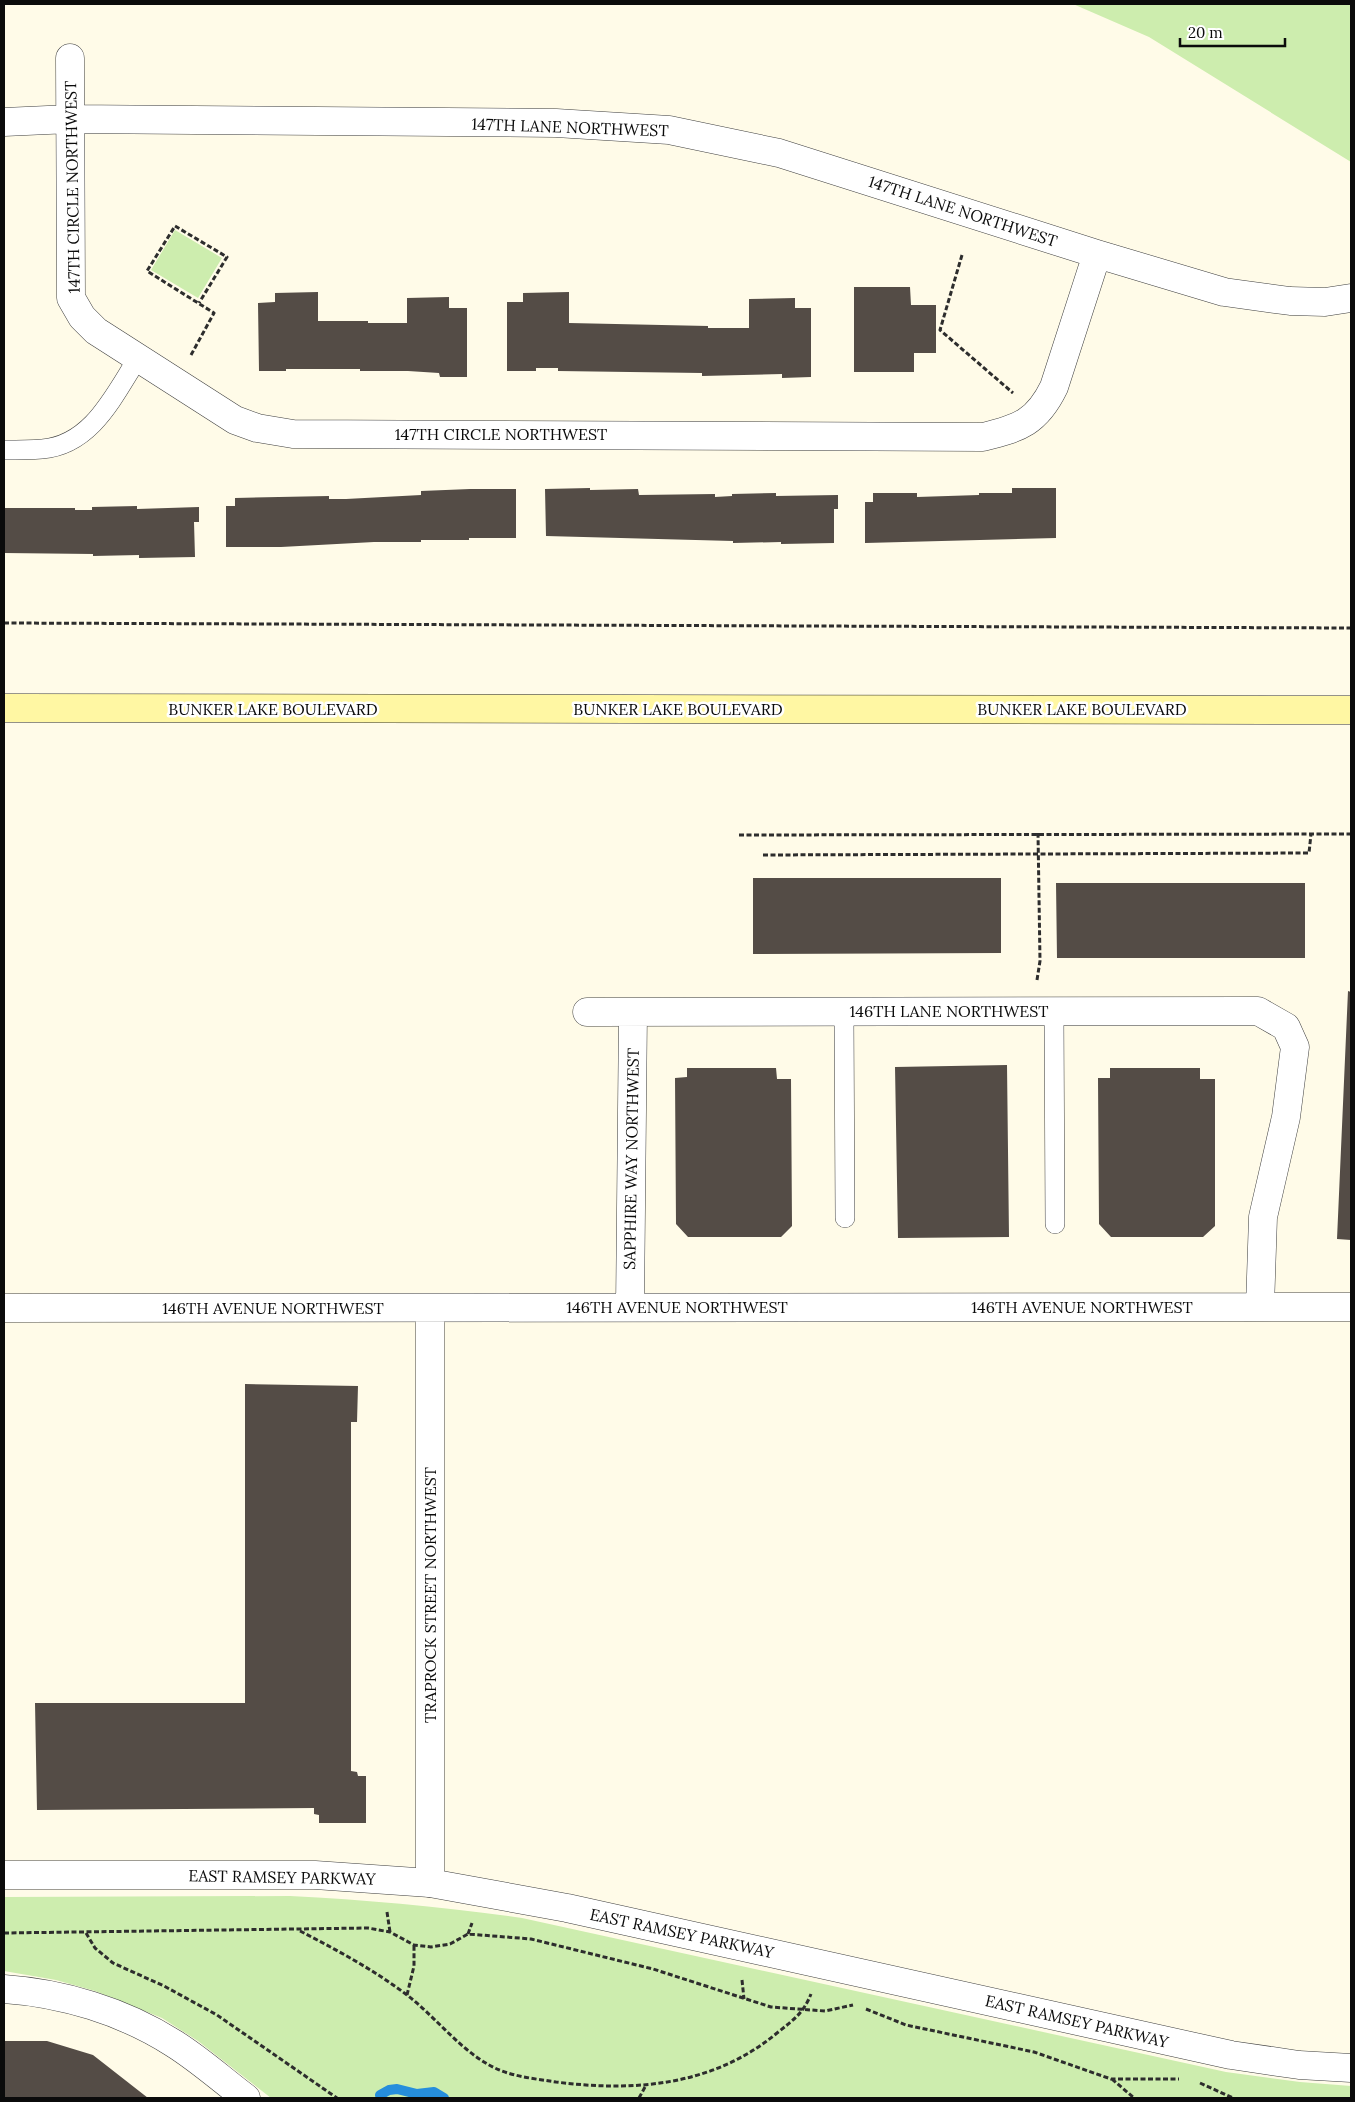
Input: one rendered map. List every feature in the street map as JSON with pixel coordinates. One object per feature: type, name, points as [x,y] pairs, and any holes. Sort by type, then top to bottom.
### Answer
[{"type":"main road","name":"BUNKER LAKE BOULEVARD","points":[[4,708],[1351,710]]},
{"type":"street","name":"147TH CIRCLE NORTHWEST","points":[[70,58],[71,298],[82,317],[96,331],[235,420],[257,428],[293,434],[983,436],[1015,429],[1034,418],[1047,402],[1054,386],[1097,254]]},
{"type":"street","name":"147TH LANE NORTHWEST","points":[[4,122],[70,119],[556,123],[669,130],[779,153],[1097,254],[1224,292],[1256,298],[1325,302],[1351,298]]},
{"type":"street","name":"146TH LANE NORTHWEST","points":[[587,1012],[1258,1011],[1286,1027],[1295,1047],[1286,1118],[1263,1217],[1260,1307]]},
{"type":"street","name":"SAPPHIRE WAY NORTHWEST","points":[[630,1307],[633,1012]]},
{"type":"street","name":"146TH AVENUE NORTHWEST","points":[[4,1308],[1351,1307]]},
{"type":"street","name":"TRAPROCK STREET NORTHWEST","points":[[430,1308],[430,1883]]},
{"type":"street","name":"EAST RAMSEY PARKWAY","points":[[4,1875],[316,1875],[430,1883],[567,1908],[1230,2055],[1299,2065],[1351,2068]]},
{"type":"street","points":[[4,1989],[33,1991],[128,2018],[173,2043],[246,2098]]},
{"type":"lane","points":[[4,450],[44,449],[73,440],[95,424],[138,358]]},
{"type":"lane","points":[[1044,1011],[1055,1224]]},
{"type":"lane","points":[[844,1012],[845,1218]]},
{"type":"path","points":[[177,382],[214,313],[199,304],[147,272],[175,226],[227,257],[199,304]]},
{"type":"path","points":[[962,255],[940,330],[1014,394],[1034,418]]},
{"type":"path","points":[[4,623],[1351,628]]},
{"type":"path","points":[[1038,833],[1040,961],[1044,1011]]},
{"type":"path","points":[[739,834],[1351,834]]},
{"type":"path","points":[[763,855],[1309,853],[1311,834]]},
{"type":"path","points":[[4,1933],[368,1928],[390,1932],[414,1945],[431,1947],[450,1944],[468,1934],[531,1938],[652,1969],[771,2007],[825,2011],[852,2005],[906,2025],[1034,2052],[1111,2078],[1186,2078]]},
{"type":"path","points":[[300,1930],[343,1954],[407,1995],[467,2050],[497,2069],[529,2078],[568,2083],[645,2087],[724,2066],[762,2045],[805,2010],[822,1964]]},
{"type":"path","points":[[86,1933],[95,1948],[113,1963],[164,1986],[217,2015],[337,2098]]},
{"type":"path","points":[[407,1995],[414,1966],[414,1945]]},
{"type":"path","points":[[1111,2078],[1134,2098]]},
{"type":"path","points":[[1193,2081],[1233,2098]]},
{"type":"path","points":[[639,2098],[645,2087]]},
{"type":"green space","points":[[1073,4],[1351,4],[1351,162],[1149,37]]},
{"type":"green space","points":[[175,230],[222,258],[198,298],[151,270]]},
{"type":"green space","points":[[290,1896],[406,1904],[522,1918],[1226,2072],[1300,2082],[1351,2086],[1351,2098],[271,2098],[198,2041],[162,2018],[95,1991],[56,1980],[4,1971],[4,1897]]},
{"type":"building","points":[[854,287],[910,287],[911,305],[936,305],[936,353],[914,353],[914,372],[854,372]]},
{"type":"building","points":[[318,292],[318,321],[368,321],[368,323],[407,323],[407,298],[449,297],[449,308],[467,308],[467,377],[440,377],[439,373],[360,371],[360,369],[259,371],[258,303],[275,302],[275,293]]},
{"type":"building","points":[[569,292],[569,323],[708,326],[708,328],[749,328],[749,299],[795,298],[795,308],[811,308],[811,377],[782,378],[782,374],[702,376],[702,373],[558,371],[558,368],[536,368],[536,371],[507,371],[507,302],[523,302],[523,293]]},
{"type":"building","points":[[590,488],[590,490],[638,489],[639,495],[715,494],[715,497],[732,496],[732,494],[776,493],[776,496],[838,495],[838,509],[834,509],[834,543],[733,543],[733,541],[546,536],[545,489]]},
{"type":"building","points":[[1012,488],[1056,488],[1056,538],[865,543],[865,502],[873,502],[873,493],[917,493],[917,497],[979,495],[979,493],[1012,493]]},
{"type":"building","points":[[516,489],[516,538],[469,538],[469,540],[421,540],[421,542],[374,542],[281,547],[226,547],[226,506],[235,506],[235,498],[329,496],[329,499],[346,499],[421,495],[421,491]]},
{"type":"building","points":[[137,506],[137,509],[199,507],[199,522],[194,522],[195,557],[139,558],[139,555],[93,556],[93,554],[4,553],[4,508],[75,508],[75,510],[92,510],[92,507]]},
{"type":"building","points":[[753,878],[1001,878],[1001,953],[753,954]]},
{"type":"building","points":[[1056,883],[1305,883],[1305,958],[1057,958]]},
{"type":"building","points":[[1348,991],[1351,992],[1351,1240],[1337,1239]]},
{"type":"building","points":[[1007,1065],[1009,1237],[898,1238],[895,1067]]},
{"type":"building","points":[[687,1068],[776,1068],[777,1079],[791,1079],[792,1226],[781,1237],[688,1237],[676,1224],[675,1078],[687,1077]]},
{"type":"building","points":[[1110,1068],[1200,1068],[1200,1079],[1215,1079],[1215,1226],[1203,1237],[1111,1237],[1099,1224],[1098,1078],[1110,1078]]},
{"type":"building","points":[[245,1384],[358,1386],[357,1422],[351,1422],[351,1771],[357,1772],[358,1776],[366,1776],[366,1823],[319,1823],[319,1815],[314,1814],[314,1808],[37,1810],[35,1703],[245,1703]]},
{"type":"building","points":[[4,2041],[47,2041],[93,2055],[148,2098],[4,2098]]},
{"type":"waterway","points":[[380,2095],[389,2090],[397,2089],[417,2094],[434,2092],[444,2098]]}]
